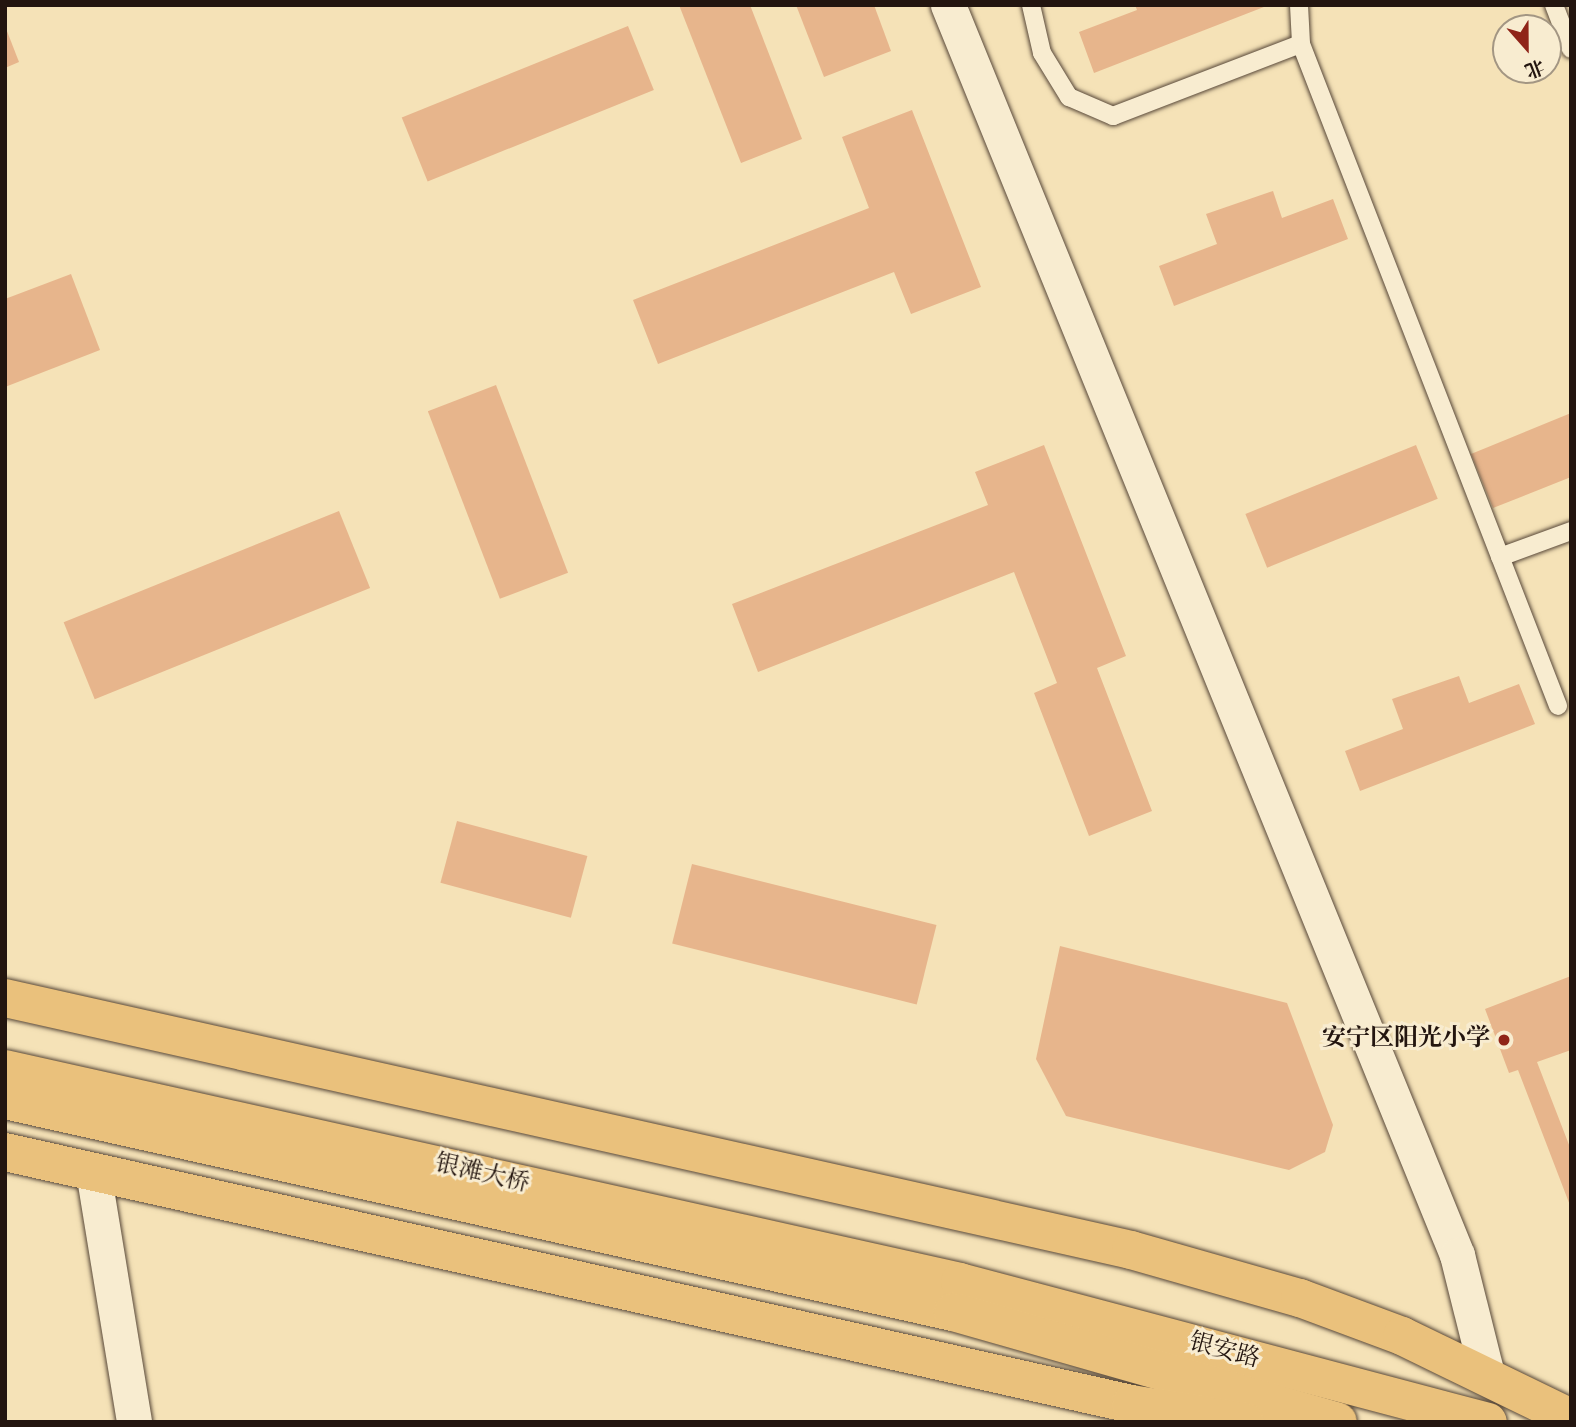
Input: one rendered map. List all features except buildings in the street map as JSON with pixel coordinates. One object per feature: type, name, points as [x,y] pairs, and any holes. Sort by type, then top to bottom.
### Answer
[{"type":"main road","points":[[5,998],[1131,1250],[1300,1298],[1487,1374],[1571,1418]]},
{"type":"main road","name":"银滩大桥","points":[[5,1069],[956,1297]]},
{"type":"main road","name":"银滩大桥","points":[[5,1100],[956,1297]]},
{"type":"main road","points":[[5,1152],[1131,1404],[1245,1422]]},
{"type":"main road","name":"银安路","points":[[956,1297],[1338,1422]]},
{"type":"main road","name":"银安路","points":[[956,1297],[1488,1422]]},
{"type":"street","points":[[948,5],[1457,1255],[1487,1374]]},
{"type":"street","points":[[93,1171],[134,1422]]},
{"type":"lane","points":[[1031,5],[1042,54],[1069,97],[1112,117],[1301,44]]},
{"type":"lane","points":[[1299,5],[1301,44],[1558,706]]},
{"type":"lane","points":[[1554,5],[1571,49]]},
{"type":"lane","points":[[1500,556],[1571,531]]},
{"type":"place","name":"安宁区阳光小学","points":[[1504,1040]]}]
